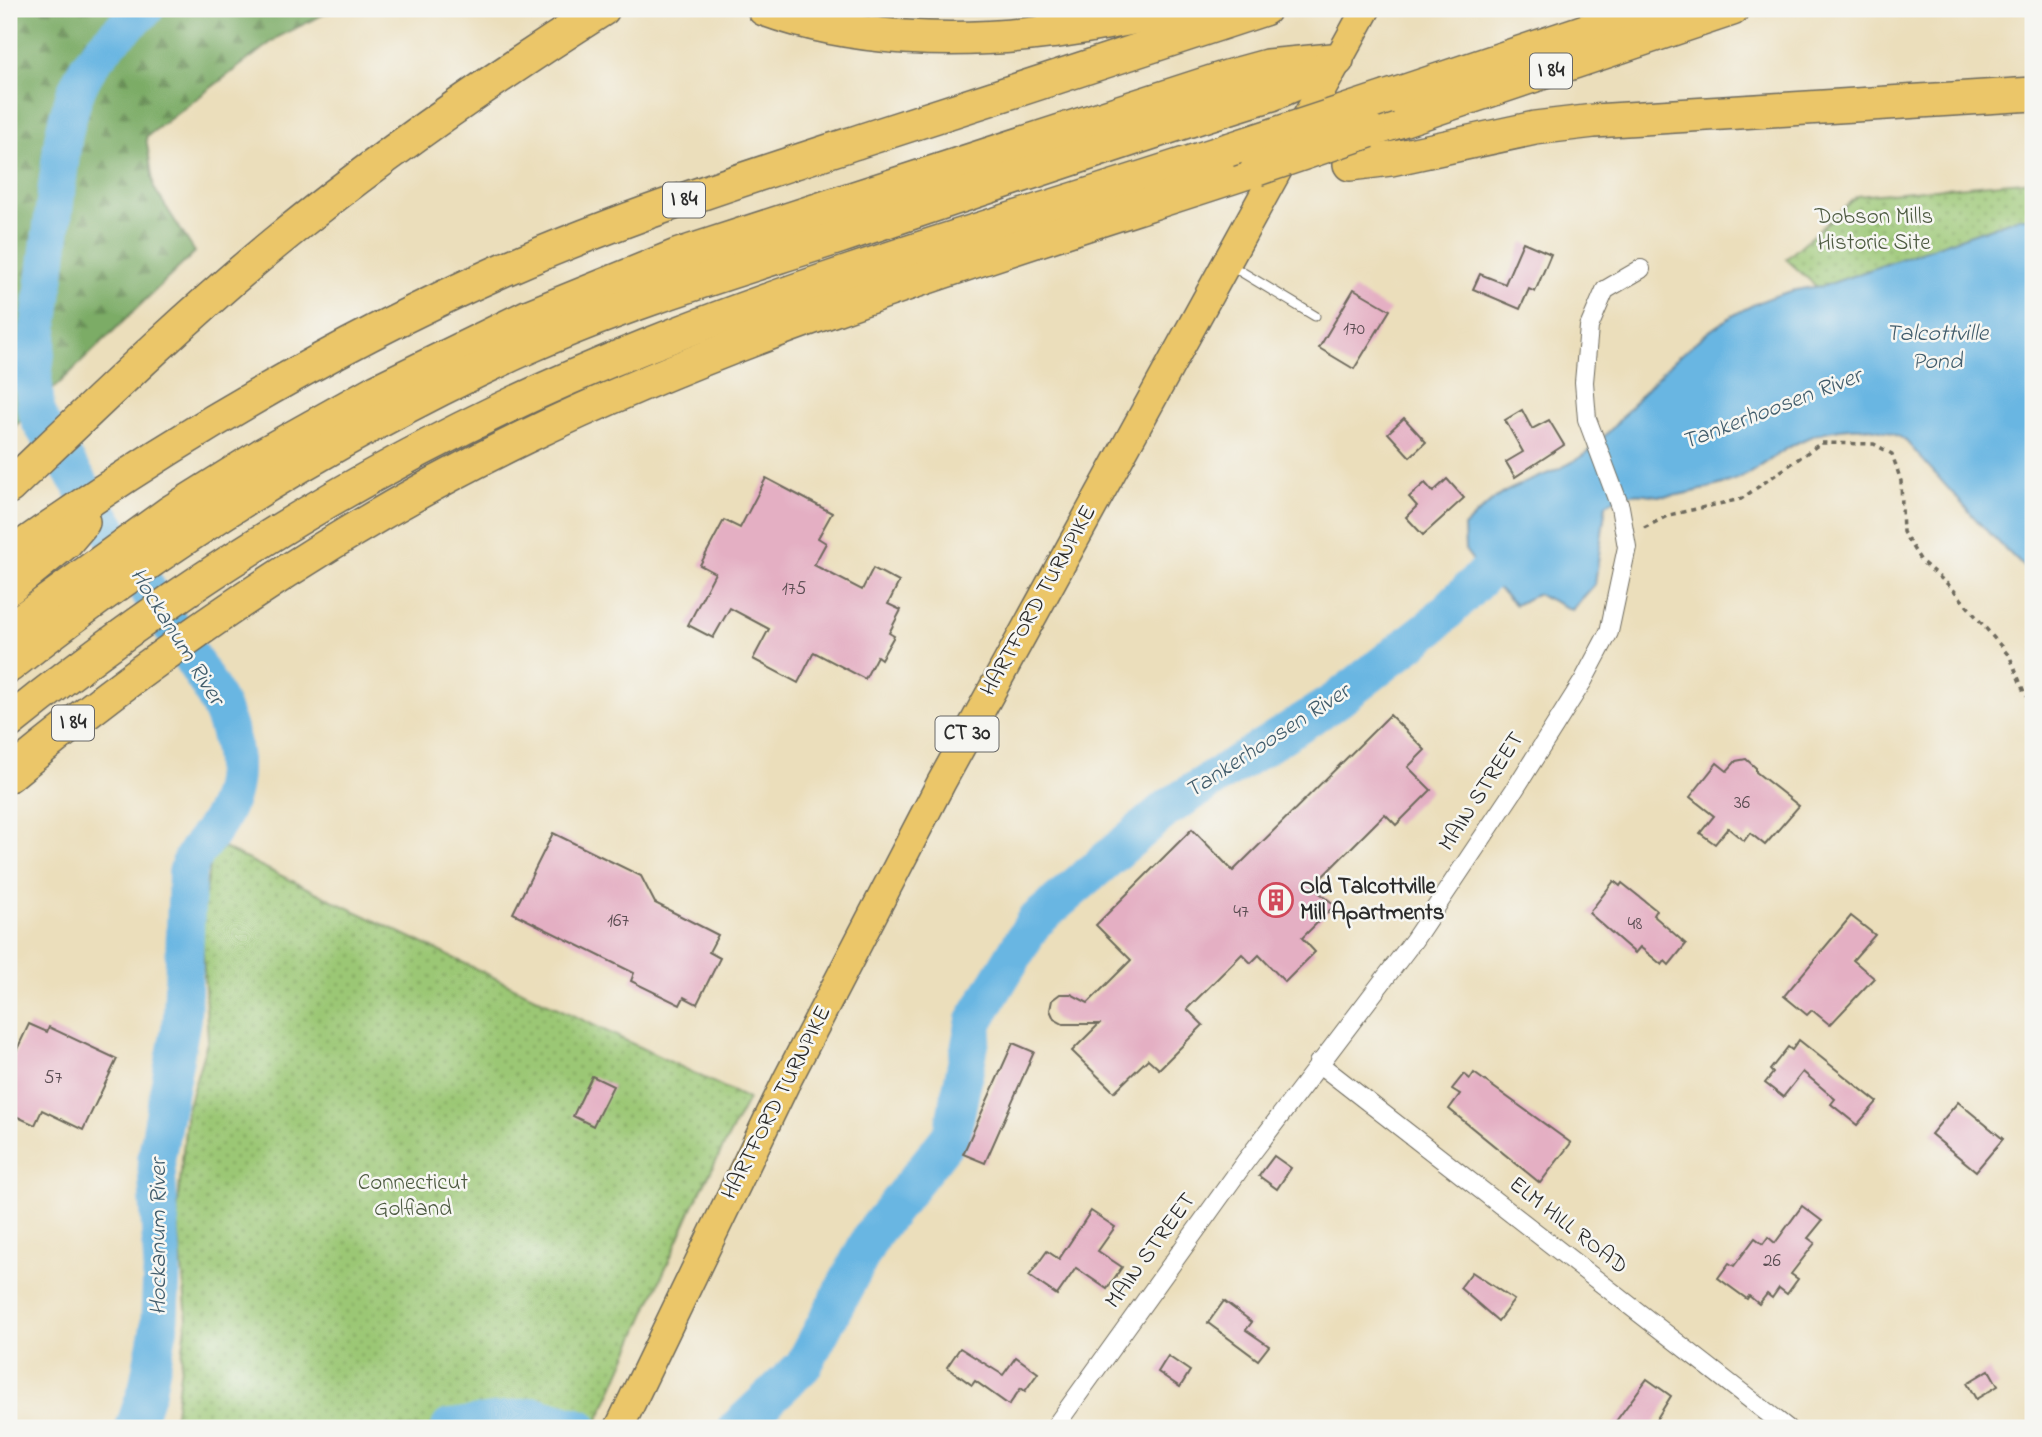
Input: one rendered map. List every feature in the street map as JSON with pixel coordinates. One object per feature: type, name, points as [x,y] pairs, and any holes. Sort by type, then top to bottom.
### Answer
[{"type":"highway","points":[[10,486],[94,405],[272,246],[368,170],[489,83],[603,9]]},
{"type":"highway","points":[[764,9],[805,22],[851,31],[964,37],[1046,32],[1191,9]]},
{"type":"highway","name":"I 84","points":[[9,556],[49,542],[100,492],[348,346],[433,303],[549,250],[757,176],[1264,9]]},
{"type":"highway","points":[[9,722],[117,640],[210,575],[293,522],[416,453],[531,395],[644,346],[817,284],[1651,9]]},
{"type":"highway","name":"I 84","points":[[9,775],[139,673],[233,607],[340,538],[423,490],[573,415],[801,321],[1732,9]]},
{"type":"highway","points":[[9,629],[83,591],[285,442],[415,371],[527,317],[648,267],[1227,77],[1287,63],[1337,60]]},
{"type":"highway","points":[[1257,169],[1391,159],[1535,128],[1594,121],[2033,94]]},
{"type":"highway","points":[[9,589],[49,542]]},
{"type":"highway","points":[[9,666],[83,591]]},
{"type":"main road","name":"HARTFORD TURNPIKE","points":[[620,1425],[786,1082],[935,794],[1366,9]]},
{"type":"street","name":"MAIN STREET","points":[[1054,1428],[1318,1063],[1414,940],[1583,681],[1609,632],[1627,547],[1620,507],[1587,419],[1584,382],[1589,327],[1605,290],[1641,270]]},
{"type":"street","name":"ELM HILL ROAD","points":[[1318,1063],[1787,1428]]},
{"type":"lane","points":[[1226,262],[1315,316]]},
{"type":"path","points":[[1627,547],[1641,540],[1644,525],[1669,515],[1741,499],[1821,443],[1874,444],[1892,454],[1901,481],[1903,532],[1921,561],[1952,588],[2010,656],[2024,692],[2033,704]]},
{"type":"green space","points":[[9,9],[334,9],[278,37],[146,137],[154,188],[195,252],[9,432]]},
{"type":"green space","name":"Dobson Mills Historic Site","points":[[2033,180],[2033,218],[2017,218],[1824,286],[1817,287],[1786,259],[1857,196]]},
{"type":"green space","name":"Connecticut Golfland","points":[[213,843],[748,1099],[693,1206],[595,1428],[166,1428],[175,1413],[187,1318],[177,1214],[187,1109],[208,1039],[201,918]]},
{"type":"water","name":"Talcottville Pond","points":[[2017,218],[2033,218],[2033,576],[1982,526],[1905,440],[1881,430],[1867,428],[1839,429],[1813,436],[1746,475],[1713,487],[1667,496],[1628,495],[1606,504],[1595,584],[1572,610],[1538,594],[1515,605],[1484,575],[1465,550],[1464,527],[1489,503],[1505,492],[1567,465],[1586,453],[1611,430],[1666,368],[1727,319],[1774,296],[1824,286]]},
{"type":"building","points":[[1523,242],[1551,254],[1535,292],[1529,289],[1520,309],[1473,289],[1480,274],[1505,284]]},
{"type":"building","points":[[1354,289],[1390,310],[1354,369],[1319,348]]},
{"type":"building","points":[[1522,410],[1532,429],[1549,420],[1564,445],[1515,477],[1506,462],[1523,452],[1505,420]]},
{"type":"building","points":[[1404,418],[1426,442],[1410,457],[1388,433]]},
{"type":"building","points":[[766,478],[832,513],[818,538],[826,543],[814,565],[862,590],[873,568],[899,582],[888,604],[901,610],[889,633],[894,636],[881,659],[877,656],[865,679],[814,652],[798,683],[753,659],[769,629],[730,608],[713,638],[688,625],[715,573],[700,565],[724,520],[740,528]]},
{"type":"building","points":[[1447,479],[1464,498],[1423,535],[1406,517],[1417,506],[1409,497],[1425,483],[1433,492]]},
{"type":"building","name":"Old Talcottville Mill Apartments","points":[[1390,715],[1425,750],[1408,767],[1431,790],[1396,825],[1385,814],[1312,887],[1335,905],[1302,938],[1315,952],[1285,982],[1259,955],[1251,963],[1242,954],[1187,1009],[1203,1025],[1159,1069],[1148,1059],[1114,1092],[1072,1051],[1099,1024],[1063,1024],[1054,1019],[1050,1010],[1052,1000],[1060,994],[1071,994],[1088,1003],[1131,960],[1096,925],[1192,829],[1233,871]]},
{"type":"building","points":[[1746,759],[1756,768],[1756,772],[1799,806],[1765,845],[1750,833],[1744,841],[1728,828],[1715,844],[1700,833],[1714,816],[1690,797],[1717,763],[1727,771],[1736,761]]},
{"type":"building","points":[[553,833],[641,876],[655,903],[718,935],[709,952],[720,958],[697,1004],[684,997],[680,1005],[631,981],[634,973],[513,913]]},
{"type":"building","points":[[1614,881],[1620,886],[1622,883],[1656,910],[1653,915],[1686,944],[1669,965],[1665,961],[1662,965],[1640,947],[1635,953],[1589,913]]},
{"type":"building","points":[[1851,916],[1875,935],[1853,960],[1874,978],[1830,1025],[1812,1010],[1807,1015],[1784,996]]},
{"type":"building","points":[[29,1024],[47,1032],[49,1027],[117,1059],[83,1130],[42,1110],[35,1125],[9,1113],[9,1066]]},
{"type":"building","points":[[1799,1040],[1877,1102],[1857,1125],[1831,1104],[1835,1099],[1803,1072],[1783,1097],[1765,1083],[1773,1073],[1770,1070],[1788,1047],[1792,1050]]},
{"type":"building","points":[[1013,1043],[1034,1052],[985,1163],[963,1154]]},
{"type":"building","points":[[1474,1073],[1571,1143],[1540,1183],[1449,1109],[1460,1094],[1452,1089],[1464,1074],[1470,1079]]},
{"type":"building","points":[[592,1076],[613,1086],[593,1126],[573,1116]]},
{"type":"building","points":[[1958,1102],[2003,1139],[1976,1171],[1931,1134]]},
{"type":"building","points":[[1274,1156],[1291,1168],[1277,1189],[1259,1176]]},
{"type":"building","points":[[1802,1206],[1822,1221],[1808,1238],[1815,1243],[1791,1274],[1798,1279],[1787,1294],[1779,1288],[1772,1298],[1767,1294],[1759,1304],[1749,1296],[1747,1299],[1718,1278],[1729,1263],[1734,1266],[1755,1238],[1763,1244],[1768,1237],[1775,1243]]},
{"type":"building","points":[[1091,1211],[1115,1227],[1098,1251],[1122,1267],[1107,1289],[1076,1268],[1057,1295],[1029,1276],[1047,1251],[1059,1259]]},
{"type":"building","points":[[1472,1272],[1514,1300],[1498,1321],[1460,1288]]},
{"type":"building","points":[[1224,1301],[1252,1322],[1246,1330],[1269,1346],[1258,1360],[1208,1323]]},
{"type":"building","points":[[960,1348],[1003,1375],[1016,1357],[1038,1373],[1025,1391],[1021,1388],[1009,1405],[975,1381],[972,1385],[947,1367]]},
{"type":"building","points":[[1168,1356],[1190,1371],[1180,1387],[1158,1372]]},
{"type":"building","points":[[1989,1370],[1998,1386],[1976,1399],[1967,1383]]},
{"type":"building","points":[[1647,1379],[1671,1396],[1651,1428],[1611,1428]]},
{"type":"waterway","name":"Hockanum River","points":[[134,1428],[147,1390],[159,1328],[162,1262],[156,1160],[182,1018],[187,873],[195,854],[225,810],[231,792],[234,757],[225,721],[210,687],[41,423],[36,409],[33,377],[68,115],[82,79],[100,51],[145,9]]},
{"type":"waterway","name":"Tankerhoosen River","points":[[737,1428],[803,1366],[872,1235],[952,1134],[975,1020],[1034,922],[1166,809],[1337,700],[1432,626],[1484,575],[1524,544]]},
{"type":"waterway","name":"Tankerhoosen River","points":[[450,1428],[537,1416],[580,1428]]},
{"type":"place","name":"Old Talcottville Mill Apartments","points":[[1276,900]]}]
